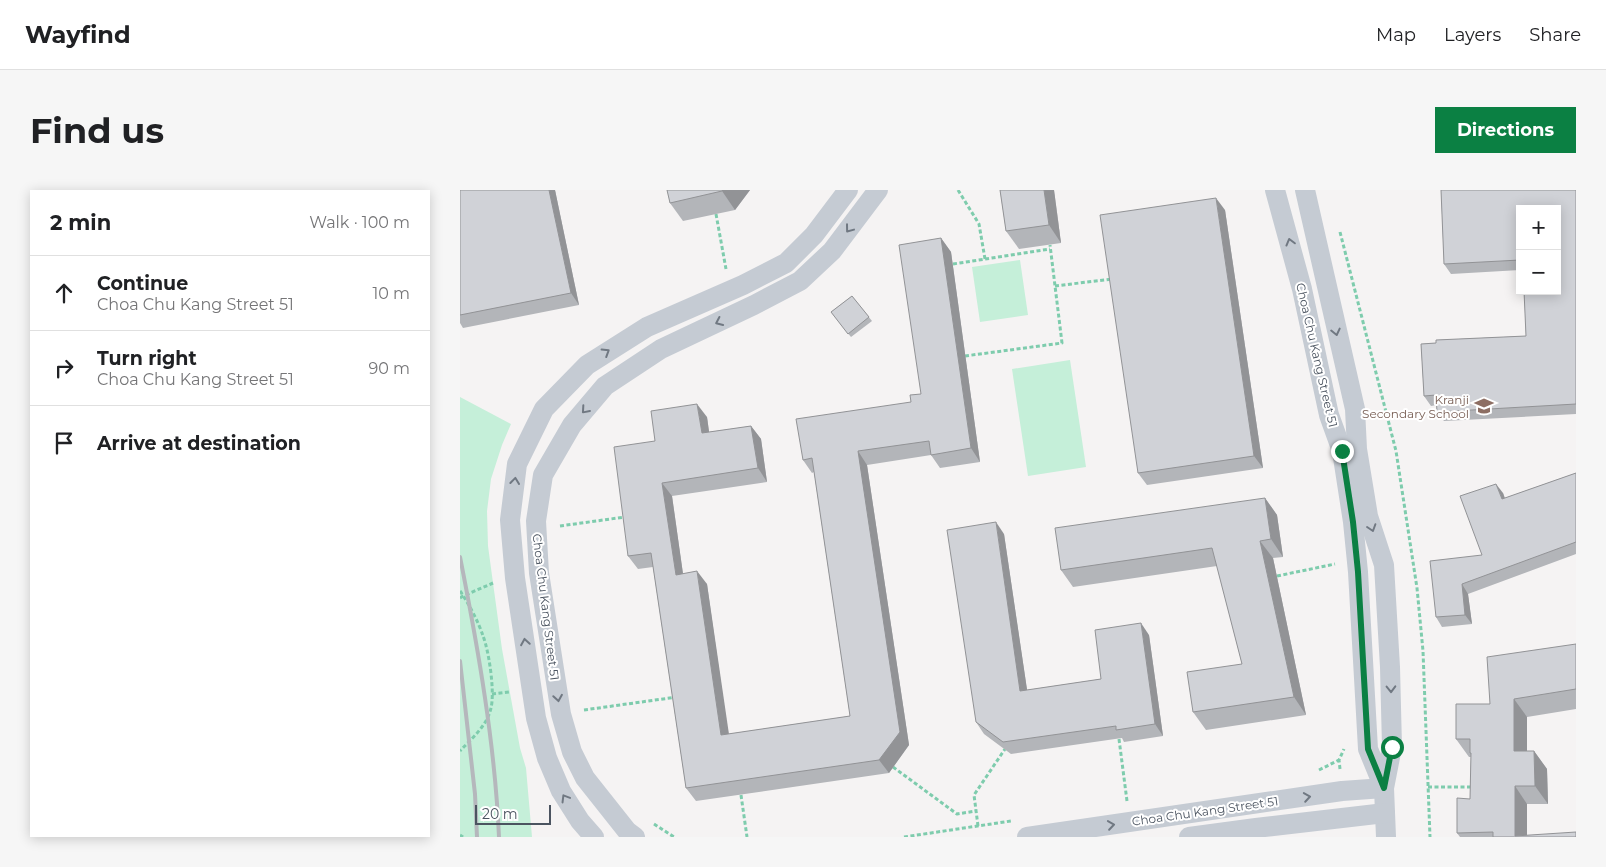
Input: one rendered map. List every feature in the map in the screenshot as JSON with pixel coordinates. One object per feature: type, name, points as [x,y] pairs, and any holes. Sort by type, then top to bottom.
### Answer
[{"type":"street","name":"Choa Chu Kang Street 51","points":[[594,837],[580,821],[561,791],[547,758],[536,718],[515,578],[510,520],[518,464],[544,409],[587,365],[647,327],[743,285],[786,263],[814,235],[848,190]]},
{"type":"street","name":"Choa Chu Kang Street 51","points":[[635,837],[627,831],[584,778],[572,752],[561,714],[539,573],[536,522],[543,475],[572,425],[605,386],[662,348],[754,306],[800,281],[832,251],[878,190]]},
{"type":"street","name":"Choa Chu Kang Street 51","points":[[1275,190],[1302,289],[1329,415],[1342,451],[1353,522],[1358,572],[1368,749],[1384,788]]},
{"type":"street","name":"Choa Chu Kang Street 51","points":[[1305,190],[1354,409],[1357,449],[1368,516],[1384,565],[1390,667],[1392,747],[1384,788],[1386,837]]},
{"type":"street","name":"Choa Chu Kang Street 51","points":[[1027,837],[1342,791],[1384,788]]},
{"type":"street","name":"Choa Chu Kang Street 51","points":[[1188,837],[1385,813]]},
{"type":"path","points":[[958,190],[980,224],[985,259]]},
{"type":"path","points":[[716,214],[726,270],[735,265]]},
{"type":"path","points":[[1339,226],[1396,451],[1417,588],[1424,651],[1430,837]]},
{"type":"path","points":[[952,264],[1050,247],[1062,343],[965,356]]},
{"type":"path","points":[[1055,286],[1116,278]]},
{"type":"path","points":[[557,526],[632,516]]},
{"type":"path","points":[[1277,576],[1338,563]]},
{"type":"path","points":[[462,597],[496,582]]},
{"type":"path","points":[[460,591],[483,636],[490,664],[492,694],[491,708],[482,728],[460,751]]},
{"type":"path","points":[[492,694],[513,691]]},
{"type":"path","points":[[583,718],[581,710],[680,697]]},
{"type":"path","points":[[1119,739],[1127,804]]},
{"type":"path","points":[[978,826],[974,795],[1005,750]]},
{"type":"path","points":[[893,767],[957,814],[976,811]]},
{"type":"path","points":[[1428,787],[1481,787]]},
{"type":"path","points":[[741,795],[746,837]]},
{"type":"path","points":[[649,820],[674,837]]},
{"type":"green space","points":[[1020,260],[1028,315],[980,322],[972,267]]},
{"type":"green space","points":[[1070,360],[1086,467],[1028,476],[1012,369]]},
{"type":"green space","points":[[460,397],[511,424],[491,479],[487,511],[488,546],[502,649],[520,748],[526,768],[532,837],[460,837]]},
{"type":"building","points":[[460,190],[549,190],[571,293],[460,315]]},
{"type":"building","points":[[667,190],[723,190],[670,203]]},
{"type":"building","points":[[1000,190],[1044,190],[1049,225],[1006,231]]},
{"type":"building","points":[[1441,190],[1576,190],[1576,404],[1437,412],[1436,395],[1424,396],[1421,344],[1436,343],[1436,340],[1526,336],[1524,295],[1561,295],[1561,205],[1516,205],[1516,260],[1444,264]]},
{"type":"building","points":[[1216,198],[1254,456],[1138,473],[1100,215]]},
{"type":"building","points":[[941,238],[971,448],[931,455],[929,441],[858,451],[900,732],[879,760],[686,788],[651,553],[628,556],[614,447],[655,441],[651,411],[697,404],[702,433],[751,426],[758,468],[662,483],[676,575],[697,571],[721,735],[850,716],[812,458],[803,460],[796,419],[911,402],[910,395],[921,394],[899,245]]},
{"type":"building","points":[[852,296],[869,317],[848,334],[831,312]]},
{"type":"building","points":[[1576,473],[1576,542],[1462,584],[1465,615],[1436,617],[1430,561],[1482,555],[1460,496],[1496,484],[1502,499]]},
{"type":"building","points":[[1265,498],[1271,539],[1260,541],[1294,697],[1193,712],[1187,672],[1242,664],[1212,548],[1061,570],[1055,528]]},
{"type":"building","points":[[996,522],[1020,691],[1101,679],[1095,630],[1141,623],[1155,724],[1116,730],[1116,726],[1003,742],[976,722],[947,530]]},
{"type":"building","points":[[1576,644],[1576,689],[1514,699],[1514,751],[1534,751],[1535,786],[1515,786],[1515,836],[1576,832],[1576,837],[1493,837],[1493,832],[1457,833],[1457,798],[1470,799],[1471,753],[1470,739],[1456,739],[1456,704],[1490,704],[1487,657]]},
{"type":"railway","points":[[460,557],[485,696],[494,767],[499,837]]},
{"type":"railway","points":[[460,661],[475,794],[477,837]]},
{"type":"place","name":"Kranji Secondary School","points":[[1484,406]]},
{"type":"route","points":[[1342,451],[1353,522],[1358,572],[1368,749],[1384,788],[1392,747]]}]
